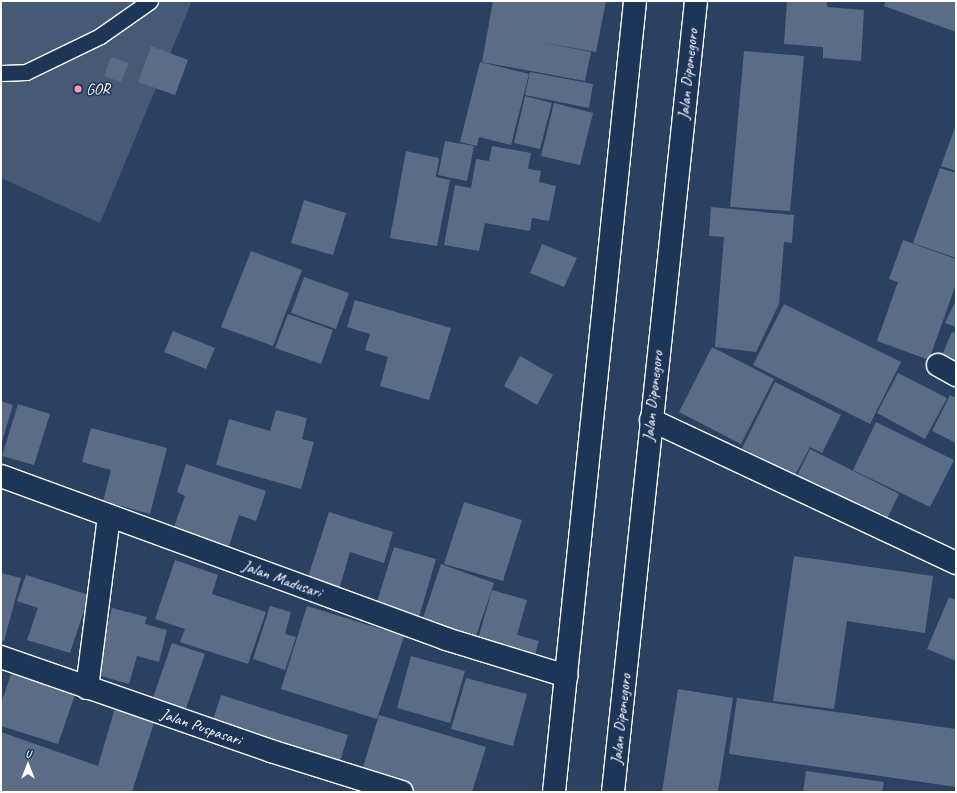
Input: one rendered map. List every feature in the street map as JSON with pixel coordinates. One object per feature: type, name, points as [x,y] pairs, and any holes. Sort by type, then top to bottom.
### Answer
[{"type":"main road","points":[[554,792],[635,1]]},
{"type":"main road","name":"Jalan Diponegoro","points":[[613,792],[696,1]]},
{"type":"main road","points":[[651,420],[956,563]]},
{"type":"main road","name":"Jalan Madusari","points":[[1,476],[446,639],[566,676]]},
{"type":"main road","points":[[88,688],[110,516]]},
{"type":"main road","name":"Jalan Puspasari","points":[[1,658],[402,792]]},
{"type":"lane","points":[[1,74],[26,72],[100,36],[150,1]]},
{"type":"shaded area","name":"GOR","points":[[1,1],[192,1],[100,223],[1,178]]},
{"type":"building","points":[[493,1],[606,1],[596,52],[540,42],[591,52],[585,81],[482,62]]},
{"type":"building","points":[[787,1],[827,1],[827,7],[864,10],[861,61],[823,58],[823,47],[784,44]]},
{"type":"building","points":[[886,1],[956,1],[956,32],[884,6]]},
{"type":"building","points":[[151,46],[188,60],[175,95],[138,82]]},
{"type":"building","points":[[744,51],[804,56],[790,211],[730,207]]},
{"type":"building","points":[[111,57],[129,63],[121,82],[104,76]]},
{"type":"building","points":[[480,62],[529,74],[511,145],[479,137],[477,146],[460,142]]},
{"type":"building","points":[[530,72],[593,84],[589,108],[525,95]]},
{"type":"building","points":[[525,96],[552,103],[540,149],[514,143]]},
{"type":"building","points":[[554,103],[593,113],[580,165],[541,156]]},
{"type":"building","points":[[956,125],[956,171],[941,166]]},
{"type":"building","points":[[445,141],[474,146],[467,181],[438,175]]},
{"type":"building","points":[[492,146],[531,153],[528,169],[541,171],[539,182],[556,186],[549,221],[532,218],[530,231],[485,223],[479,251],[444,245],[455,185],[471,188],[476,159],[489,161]]},
{"type":"building","points":[[406,151],[439,158],[436,177],[450,180],[437,246],[390,238]]},
{"type":"building","points":[[940,168],[956,173],[956,258],[913,243]]},
{"type":"building","points":[[304,200],[346,213],[333,255],[291,243]]},
{"type":"building","points":[[711,207],[794,215],[792,243],[784,242],[779,304],[756,352],[715,347],[724,237],[709,236]]},
{"type":"building","points":[[903,240],[956,259],[956,284],[929,360],[877,341],[898,282],[889,279]]},
{"type":"building","points":[[542,244],[577,258],[564,287],[530,273]]},
{"type":"building","points":[[251,251],[302,270],[273,346],[221,327]]},
{"type":"building","points":[[304,277],[349,293],[336,329],[291,313]]},
{"type":"building","points":[[355,300],[451,328],[429,400],[380,386],[388,357],[365,350],[370,334],[347,327]]},
{"type":"building","points":[[956,300],[956,327],[945,323]]},
{"type":"building","points":[[784,304],[901,362],[870,424],[753,365]]},
{"type":"building","points":[[288,314],[333,330],[321,364],[275,348]]},
{"type":"building","points":[[173,331],[215,348],[206,369],[164,352]]},
{"type":"building","points":[[952,332],[956,333],[956,367],[940,360]]},
{"type":"building","points":[[712,347],[774,379],[741,444],[679,412]]},
{"type":"building","points":[[520,356],[553,375],[537,405],[504,386]]},
{"type":"building","points":[[898,373],[947,398],[925,439],[877,413]]},
{"type":"building","points":[[775,382],[841,415],[822,453],[810,447],[795,475],[742,448]]},
{"type":"building","points":[[950,395],[956,398],[956,443],[932,431]]},
{"type":"building","points":[[1,401],[13,405],[1,445]]},
{"type":"building","points":[[18,404],[50,414],[34,465],[2,456]]},
{"type":"building","points":[[276,410],[307,418],[302,439],[314,442],[301,489],[216,465],[229,419],[270,431]]},
{"type":"building","points":[[876,422],[954,460],[930,507],[853,470]]},
{"type":"building","points":[[91,428],[167,448],[150,514],[103,501],[111,470],[82,462]]},
{"type":"building","points":[[810,449],[899,494],[883,527],[794,482]]},
{"type":"building","points":[[186,464],[266,491],[256,521],[239,515],[229,546],[174,527],[185,496],[177,492]]},
{"type":"building","points":[[464,502],[522,520],[503,581],[444,564]]},
{"type":"building","points":[[329,512],[393,532],[384,563],[350,552],[338,593],[306,583]]},
{"type":"building","points":[[394,547],[436,559],[419,617],[376,605]]},
{"type":"building","points":[[794,556],[933,576],[925,633],[847,621],[834,709],[773,701]]},
{"type":"building","points":[[175,560],[218,575],[212,594],[266,612],[248,664],[180,642],[185,629],[155,619]]},
{"type":"building","points":[[441,564],[494,583],[473,645],[420,627]]},
{"type":"building","points":[[1,573],[21,578],[4,641],[1,640]]},
{"type":"building","points":[[26,575],[89,595],[70,653],[27,640],[38,608],[17,601]]},
{"type":"building","points":[[492,590],[527,600],[517,635],[539,641],[533,662],[476,646]]},
{"type":"building","points":[[949,597],[956,600],[956,661],[927,649]]},
{"type":"building","points":[[270,606],[291,612],[285,634],[296,637],[285,670],[253,659]]},
{"type":"building","points":[[307,606],[404,636],[377,719],[281,689]]},
{"type":"building","points":[[112,608],[147,617],[145,624],[167,630],[159,662],[137,656],[129,684],[94,674]]},
{"type":"building","points":[[172,643],[205,654],[183,717],[150,706]]},
{"type":"building","points":[[411,656],[465,671],[450,723],[397,708]]},
{"type":"building","points":[[12,671],[76,692],[58,744],[1,726],[1,704]]},
{"type":"building","points":[[466,678],[527,694],[513,746],[451,729]]},
{"type":"building","points":[[678,689],[733,698],[718,792],[662,792]]},
{"type":"building","points":[[221,695],[348,735],[338,768],[210,729]]},
{"type":"building","points":[[737,698],[956,729],[956,787],[729,754]]},
{"type":"building","points":[[117,701],[157,713],[132,792],[1,792],[1,732],[98,766]]},
{"type":"building","points":[[379,715],[486,747],[472,792],[410,792],[360,777]]},
{"type":"building","points":[[806,771],[884,782],[882,792],[803,792]]},
{"type":"place","name":"GOR","points":[[78,89]]}]
